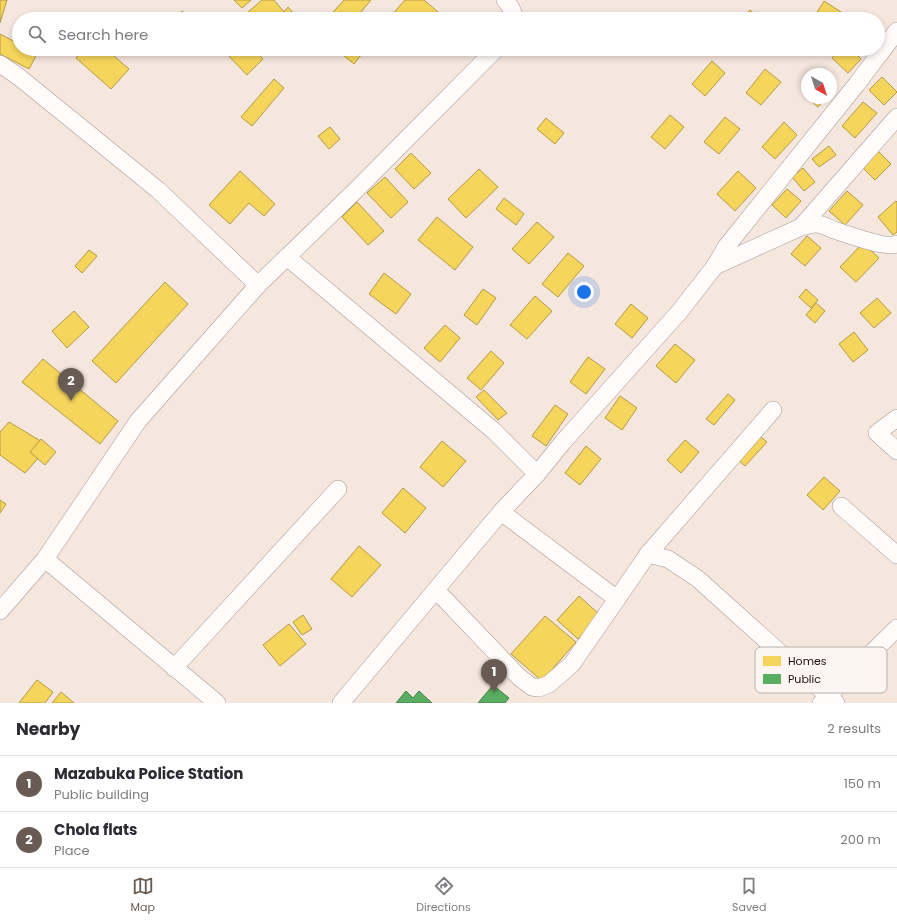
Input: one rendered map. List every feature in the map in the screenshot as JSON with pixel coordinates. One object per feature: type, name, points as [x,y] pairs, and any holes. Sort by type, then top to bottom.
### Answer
[{"type":"street","points":[[505,0],[513,12]]},
{"type":"street","points":[[885,46],[897,30]]},
{"type":"street","points":[[0,611],[45,559],[138,421],[258,285],[355,191],[489,56]]},
{"type":"street","points":[[341,703],[501,512],[537,474],[563,442],[680,311],[715,266],[726,247],[877,56]]},
{"type":"street","points":[[0,64],[19,77],[158,190],[258,285]]},
{"type":"street","points":[[801,227],[897,117]]},
{"type":"street","points":[[715,266],[801,227],[815,224],[889,246],[897,244]]},
{"type":"street","points":[[287,257],[494,431],[537,474]]},
{"type":"street","points":[[436,590],[519,677],[532,687],[539,688],[549,684],[572,664],[648,554],[773,410]]},
{"type":"street","points":[[897,418],[877,433],[897,451]]},
{"type":"street","points":[[174,668],[338,489]]},
{"type":"street","points":[[841,506],[897,555]]},
{"type":"street","points":[[501,512],[617,600]]},
{"type":"street","points":[[648,554],[668,559],[698,578],[771,647]]},
{"type":"street","points":[[45,559],[217,703]]},
{"type":"street","points":[[879,647],[897,628]]},
{"type":"street","points":[[820,693],[828,701],[836,693]]},
{"type":"building: Homes","points":[[0,0],[7,0],[0,23]]},
{"type":"building: Homes","points":[[234,0],[251,0],[242,8]]},
{"type":"building: Homes","points":[[262,0],[274,0],[284,12],[248,12]]},
{"type":"building: Homes","points":[[344,0],[371,0],[361,12],[333,12]]},
{"type":"building: Homes","points":[[405,0],[424,0],[438,12],[394,12]]},
{"type":"building: Homes","points":[[824,1],[841,12],[817,12]]},
{"type":"building: Homes","points":[[288,7],[292,12],[284,12]]},
{"type":"building: Homes","points":[[0,34],[12,40],[12,56],[36,56],[29,69],[0,54]]},
{"type":"building: Homes","points":[[78,56],[114,56],[129,69],[111,89],[76,58]]},
{"type":"building: Homes","points":[[229,56],[260,56],[263,59],[247,75]]},
{"type":"building: Homes","points":[[344,56],[360,56],[354,64]]},
{"type":"building: Homes","points":[[834,56],[858,56],[861,59],[848,73],[832,58]]},
{"type":"building: Homes","points":[[712,61],[725,73],[705,96],[692,84]]},
{"type":"building: Homes","points":[[765,69],[781,82],[761,105],[746,93]]},
{"type":"building: Homes","points":[[882,77],[897,92],[884,105],[869,90]]},
{"type":"building: Homes","points":[[274,79],[284,88],[252,126],[241,117]]},
{"type":"building: Homes","points":[[863,102],[877,113],[855,138],[842,126]]},
{"type":"building: Homes","points":[[670,115],[684,127],[665,149],[651,137]]},
{"type":"building: Homes","points":[[725,117],[740,129],[719,154],[704,142]]},
{"type":"building: Homes","points":[[546,118],[564,133],[555,144],[537,129]]},
{"type":"building: Homes","points":[[784,122],[797,135],[775,159],[762,147]]},
{"type":"building: Homes","points":[[330,127],[340,139],[329,149],[318,136]]},
{"type":"building: Homes","points":[[829,146],[836,155],[819,167],[812,159]]},
{"type":"building: Homes","points":[[878,151],[891,164],[875,180],[862,167]]},
{"type":"building: Homes","points":[[411,153],[431,173],[414,189],[395,169]]},
{"type":"building: Homes","points":[[803,168],[815,182],[804,191],[792,177]]},
{"type":"building: Homes","points":[[479,169],[498,187],[466,218],[448,199]]},
{"type":"building: Homes","points":[[240,171],[275,204],[264,216],[249,203],[230,224],[209,205]]},
{"type":"building: Homes","points":[[738,171],[756,188],[735,211],[717,194]]},
{"type":"building: Homes","points":[[385,177],[408,202],[391,218],[367,193]]},
{"type":"building: Homes","points":[[787,189],[801,201],[786,218],[772,205]]},
{"type":"building: Homes","points":[[847,191],[863,205],[845,225],[829,211]]},
{"type":"building: Homes","points":[[504,198],[524,214],[516,225],[496,209]]},
{"type":"building: Homes","points":[[896,201],[897,232],[893,235],[878,217]]},
{"type":"building: Homes","points":[[357,202],[384,231],[368,245],[342,217]]},
{"type":"building: Homes","points":[[437,217],[473,247],[455,270],[418,240]]},
{"type":"building: Homes","points":[[537,222],[554,237],[529,264],[512,249]]},
{"type":"building: Homes","points":[[807,236],[821,248],[805,266],[791,254]]},
{"type":"building: Homes","points":[[863,243],[879,258],[856,282],[840,267]]},
{"type":"building: Homes","points":[[89,250],[97,256],[82,273],[75,266]]},
{"type":"building: Homes","points":[[568,253],[584,266],[558,297],[542,284]]},
{"type":"building: Homes","points":[[384,273],[411,294],[396,314],[369,294]]},
{"type":"building: Homes","points":[[165,282],[188,304],[116,383],[92,361]]},
{"type":"building: Homes","points":[[483,289],[496,298],[477,325],[464,315]]},
{"type":"building: Homes","points":[[806,289],[818,300],[811,308],[799,297]]},
{"type":"building: Homes","points":[[535,296],[552,311],[527,339],[510,325]]},
{"type":"building: Homes","points":[[877,298],[891,313],[874,328],[860,313]]},
{"type":"building: Homes","points":[[816,303],[825,311],[815,323],[806,315]]},
{"type":"building: Homes","points":[[631,304],[648,318],[632,338],[615,324]]},
{"type":"building: Homes","points":[[74,311],[89,327],[67,348],[52,331]]},
{"type":"building: Homes","points":[[445,325],[460,338],[440,362],[424,348]]},
{"type":"building: Homes","points":[[854,332],[868,350],[853,362],[839,344]]},
{"type":"building: Homes","points":[[675,344],[695,360],[676,383],[656,366]]},
{"type":"building: Homes","points":[[491,351],[504,363],[481,390],[467,378]]},
{"type":"building: Homes","points":[[588,357],[605,369],[586,394],[570,382]]},
{"type":"building: Homes","points":[[43,359],[118,421],[100,444],[22,382]]},
{"type":"building: Homes","points":[[484,390],[507,413],[498,420],[476,397]]},
{"type":"building: Homes","points":[[728,394],[735,400],[714,425],[706,419]]},
{"type":"building: Homes","points":[[620,396],[637,408],[622,430],[605,418]]},
{"type":"building: Homes","points":[[555,405],[568,414],[546,446],[532,436]]},
{"type":"building: Homes","points":[[9,422],[49,446],[25,473],[0,455],[0,432]]},
{"type":"building: Homes","points":[[757,434],[767,442],[745,466],[735,457]]},
{"type":"building: Homes","points":[[41,439],[56,452],[45,465],[30,452]]},
{"type":"building: Homes","points":[[685,440],[699,452],[681,473],[667,460]]},
{"type":"building: Homes","points":[[442,441],[466,461],[443,487],[420,467]]},
{"type":"building: Homes","points":[[586,446],[601,459],[580,485],[565,473]]},
{"type":"building: Homes","points":[[824,477],[840,491],[823,510],[807,495]]},
{"type":"building: Homes","points":[[403,488],[426,508],[405,533],[382,513]]},
{"type":"building: Homes","points":[[0,500],[6,504],[0,513]]},
{"type":"building: Homes","points":[[359,546],[381,565],[352,597],[331,579]]},
{"type":"building: Homes","points":[[579,596],[600,615],[578,639],[557,620]]},
{"type":"building: Homes","points":[[303,615],[312,629],[302,635],[293,622]]},
{"type":"building: Homes","points":[[545,616],[576,642],[542,681],[511,654]]},
{"type":"building: Homes","points":[[289,624],[306,644],[280,666],[263,645]]},
{"type":"building: Homes","points":[[37,680],[53,692],[45,703],[19,703]]},
{"type":"building: Homes","points":[[61,692],[74,703],[52,703]]},
{"type":"building: Public","points":[[493,685],[509,698],[505,703],[478,703]]},
{"type":"building: Public","points":[[406,691],[413,698],[419,691],[432,703],[396,703]]},
{"type":"place","name":"Chola flats","points":[[71,401]]},
{"type":"place","name":"Mazabuka Police Station","points":[[494,692]]}]
